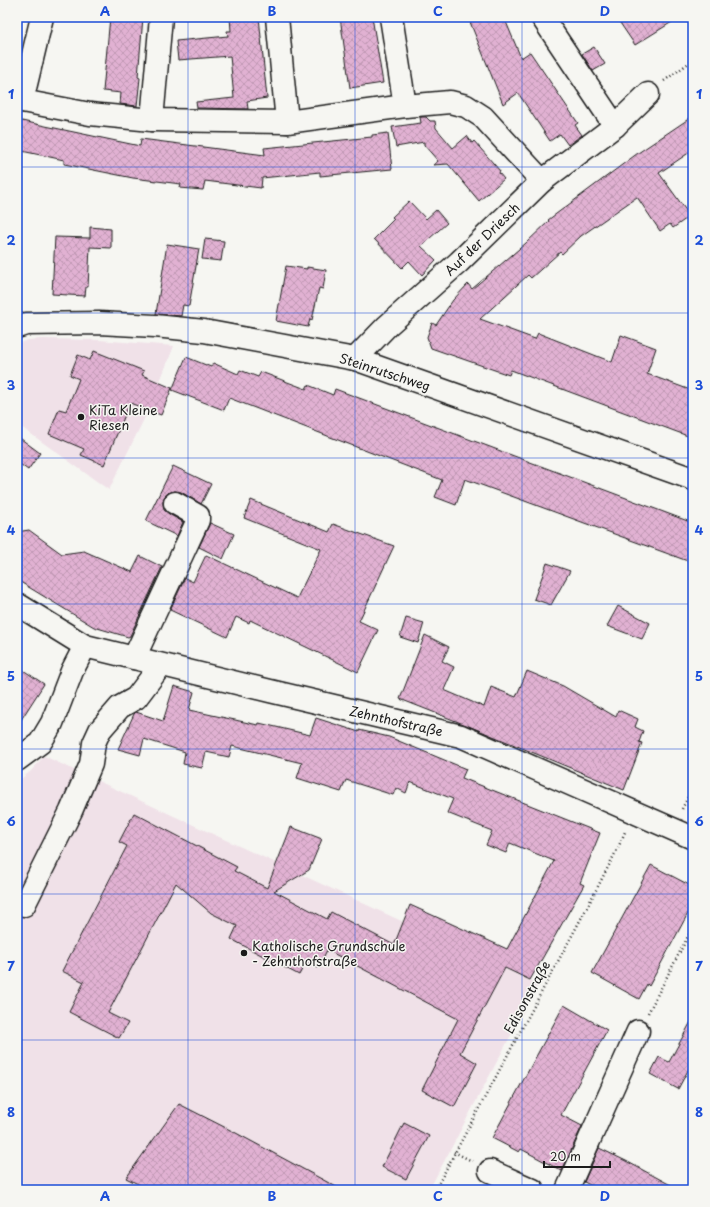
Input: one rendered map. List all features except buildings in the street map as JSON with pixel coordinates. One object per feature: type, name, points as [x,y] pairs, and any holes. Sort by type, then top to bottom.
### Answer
[{"type":"street","points":[[42,17],[19,101],[90,114],[152,120],[287,122],[404,106],[450,102],[466,106],[483,117],[542,181]]},
{"type":"street","points":[[152,120],[161,17]]},
{"type":"street","points":[[277,17],[287,122]]},
{"type":"street","points":[[391,17],[404,106]]},
{"type":"street","points":[[542,17],[615,126]]},
{"type":"street","name":"Auf der Driesch","points":[[355,359],[387,326],[459,262],[542,181],[615,126],[648,94]]},
{"type":"street","name":"Steinrutschweg","points":[[17,327],[26,324],[84,323],[155,326],[204,331],[355,359],[693,479]]},
{"type":"street","points":[[134,658],[198,520],[198,516],[175,503]]},
{"type":"street","name":"Zehnthofstraße","points":[[17,604],[85,646],[461,736],[693,838]]},
{"type":"street","points":[[17,760],[40,743],[52,723],[72,671],[85,646]]},
{"type":"street","points":[[24,905],[71,811],[90,764],[94,743],[100,730],[120,707],[136,698],[161,665]]},
{"type":"street","points":[[567,1190],[638,1031]]},
{"type":"street","points":[[490,1171],[533,1190]]},
{"type":"path","points":[[648,94],[683,66],[693,60]]},
{"type":"path","name":"Edisonstraße","points":[[435,1190],[583,915],[618,848],[634,811]]},
{"type":"path","points":[[638,1031],[693,927]]},
{"type":"shaded area","name":"KiTa Kleine Riesen","points":[[28,340],[99,340],[174,346],[148,411],[109,490],[17,424],[17,344]]},
{"type":"shaded area","name":"Katholische Grundschule - Zehnthofstraße","points":[[44,756],[538,984],[429,1190],[95,1190],[85,1186],[83,1190],[37,1190],[17,1180],[17,782],[31,771]]},
{"type":"place","name":"KiTa Kleine Riesen","points":[[81,417]]},
{"type":"place","name":"Katholische Grundschule - Zehnthofstraße","points":[[244,953]]}]
